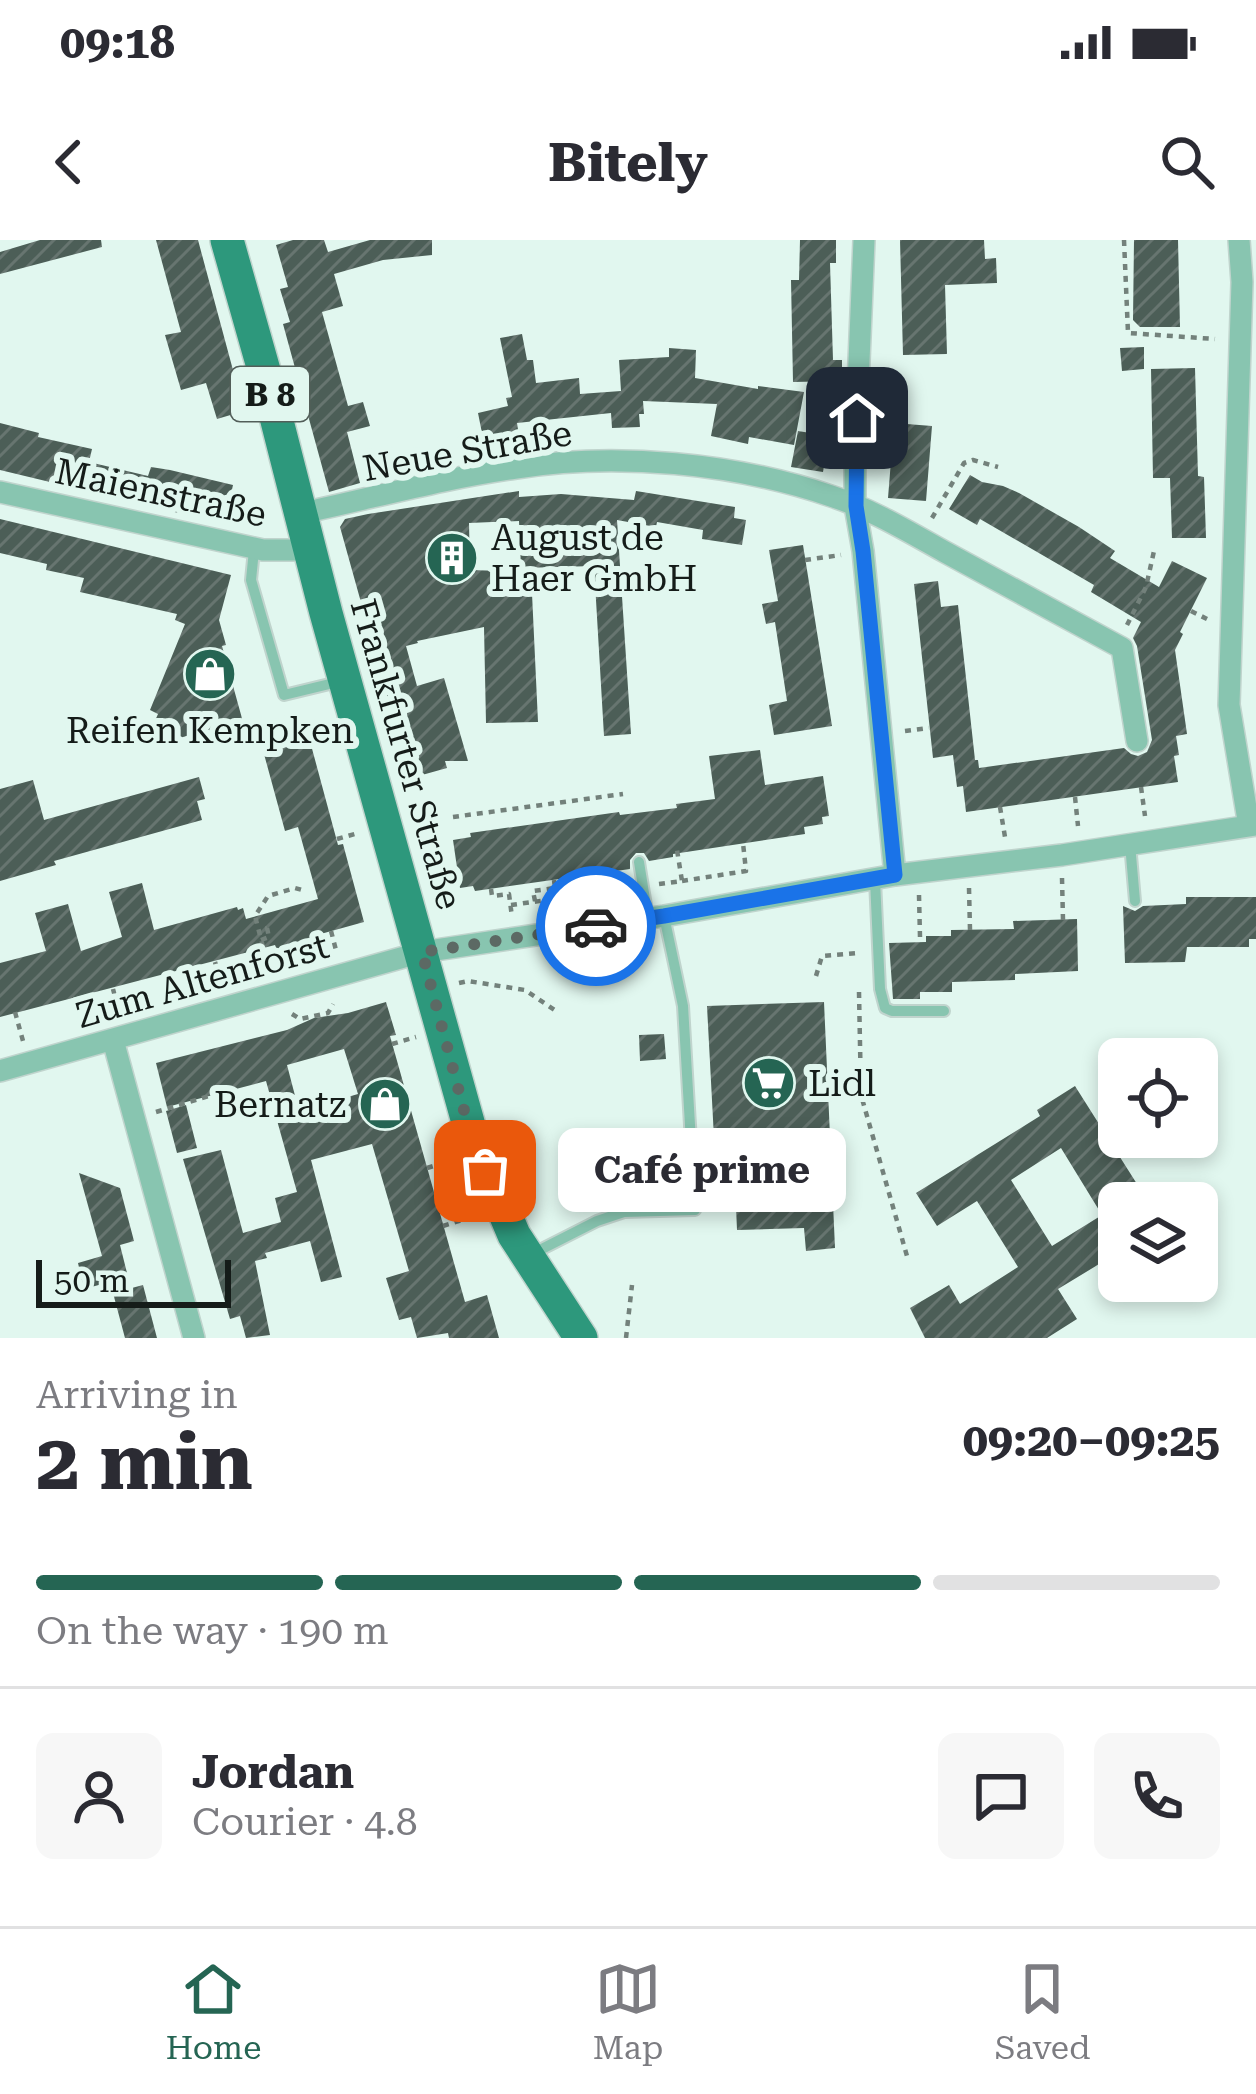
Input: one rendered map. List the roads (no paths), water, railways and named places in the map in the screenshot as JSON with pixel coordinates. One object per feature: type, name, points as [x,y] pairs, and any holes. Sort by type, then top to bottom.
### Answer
[{"type":"main road","name":"Frankfurter Straße","points":[[227,240],[471,1132],[526,1257],[581,1338]]},
{"type":"street","points":[[864,240],[856,506],[885,876]]},
{"type":"street","points":[[1239,240],[1242,282],[1229,705],[1253,825]]},
{"type":"street","name":"Neue Straße","points":[[302,513],[517,467],[581,462],[642,462],[733,472],[821,493],[921,539],[1122,647],[1137,741]]},
{"type":"street","name":"Maienstraße","points":[[0,492],[263,550],[310,550]]},
{"type":"street","name":"Zum Altenforst","points":[[0,1071],[278,1000],[422,952],[885,876],[1253,825]]},
{"type":"street","points":[[113,1040],[194,1338]]},
{"type":"lane","points":[[254,548],[251,580],[284,695],[345,680]]},
{"type":"lane","points":[[1130,844],[1135,902]]},
{"type":"lane","points":[[526,1257],[597,1221],[624,1213],[695,1210],[683,1006],[639,862]]},
{"type":"lane","points":[[885,876],[881,1001],[892,1011],[944,1011]]},
{"type":"place","name":"August de Haer GmbH","points":[[452,558]]},
{"type":"place","name":"Reifen Kempken","points":[[210,674]]},
{"type":"place","name":"Lidl","points":[[769,1083]]},
{"type":"place","name":"Bernatz","points":[[385,1104]]},
{"type":"place","name":"Café prime","points":[[485,1171]]}]
